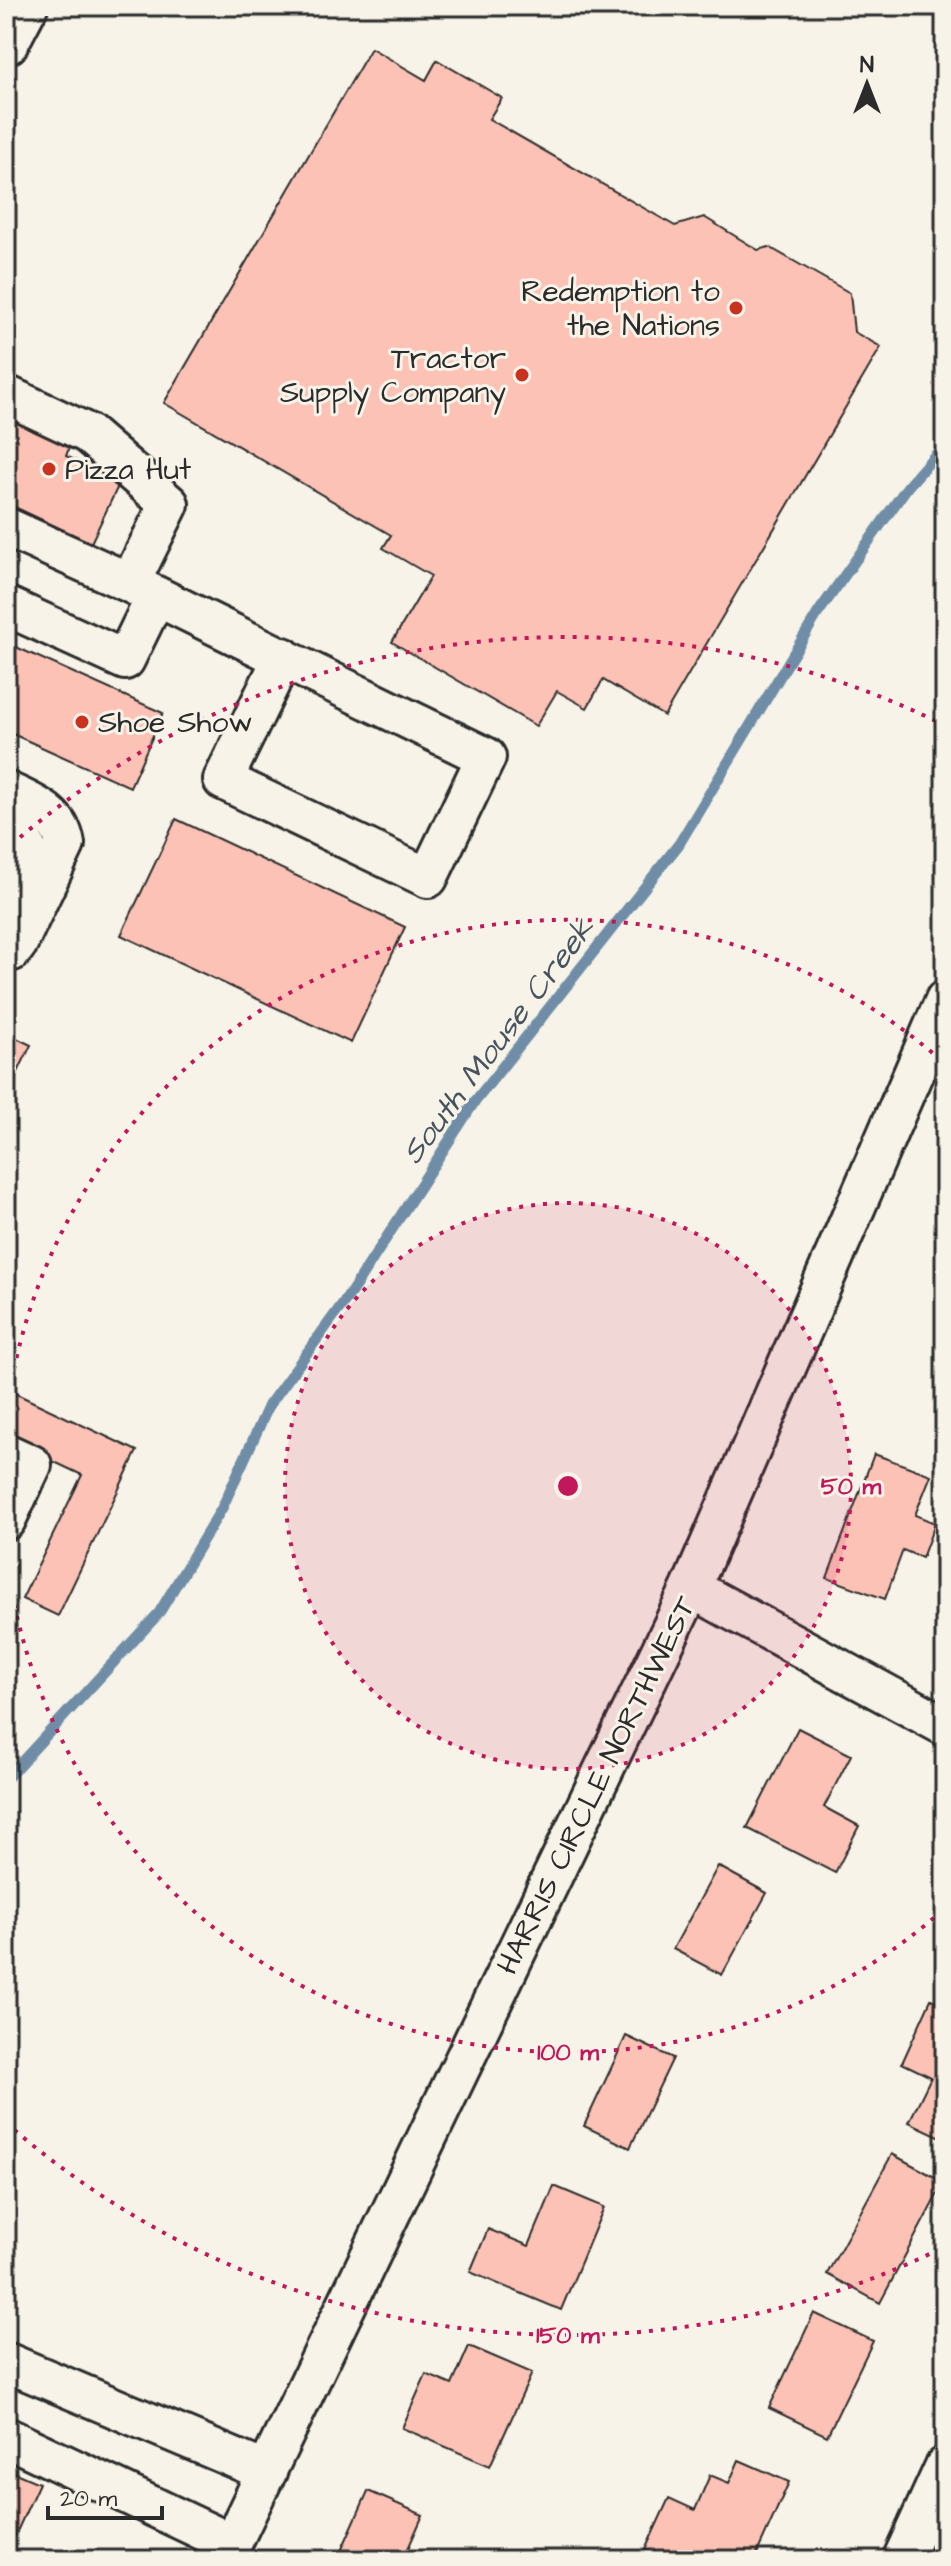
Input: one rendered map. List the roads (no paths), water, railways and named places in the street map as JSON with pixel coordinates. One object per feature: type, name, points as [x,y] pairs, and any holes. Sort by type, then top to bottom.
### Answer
[{"type":"main road","points":[[6,42],[25,6]]},
{"type":"street","points":[[6,395],[87,433],[169,504],[125,660],[6,606]]},
{"type":"street","points":[[6,527],[143,589],[283,657],[486,757],[428,878],[223,780],[283,657]]},
{"type":"street","points":[[6,791],[53,816],[63,831],[65,844],[18,943],[12,951],[6,952]]},
{"type":"street","points":[[6,824],[20,835],[29,850],[27,872],[6,911]]},
{"type":"street","name":"HARRIS CIRCLE NORTHWEST","points":[[228,2552],[691,1588],[945,1000]]},
{"type":"street","points":[[6,1453],[32,1465],[6,1520]]},
{"type":"street","points":[[691,1588],[945,1726]]},
{"type":"street","points":[[6,2362],[267,2472]]},
{"type":"street","points":[[6,2437],[228,2552]]},
{"type":"street","points":[[902,2560],[945,2466]]},
{"type":"waterway","name":"South Mouse Creek","points":[[6,1779],[159,1613],[222,1508],[269,1405],[352,1291],[473,1104],[679,844],[818,613],[908,486],[945,444]]},
{"type":"place","name":"Redemption to the Nations","points":[[736,308]]},
{"type":"place","name":"Tractor Supply Company","points":[[522,375]]},
{"type":"place","name":"Pizza Hut","points":[[49,469]]},
{"type":"place","name":"Shoe Show","points":[[82,722]]}]
